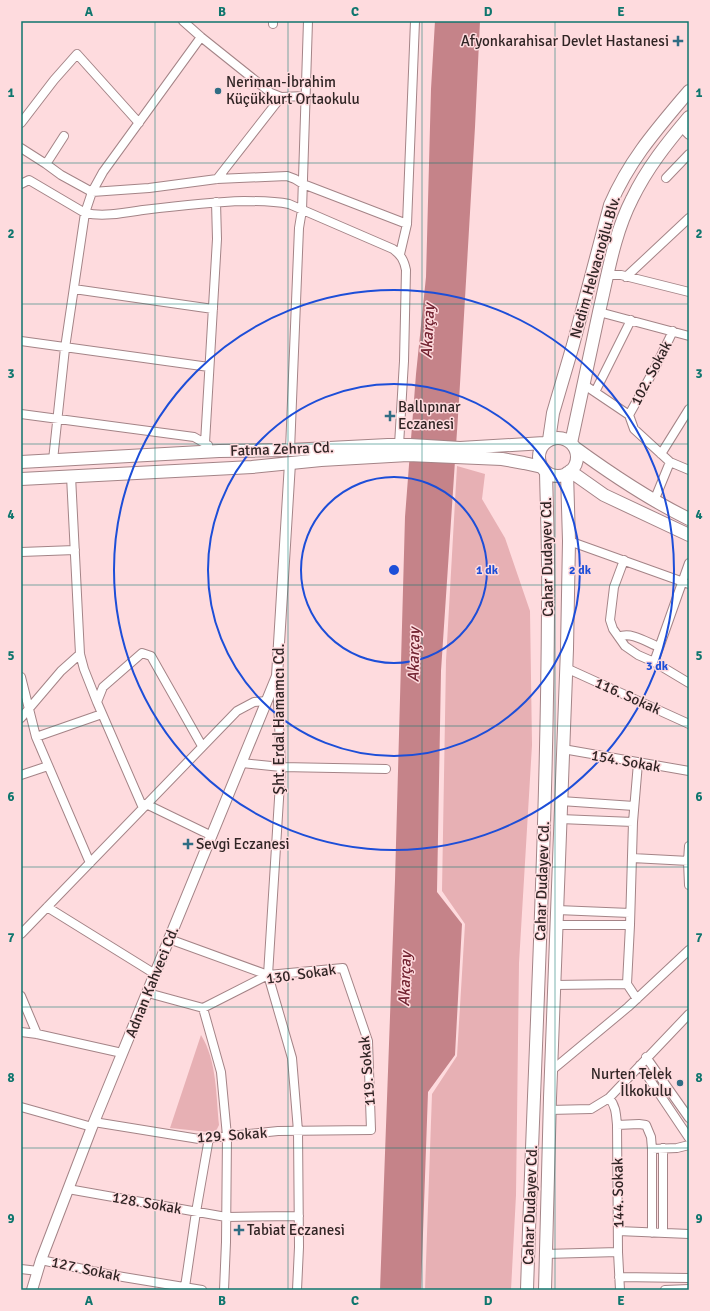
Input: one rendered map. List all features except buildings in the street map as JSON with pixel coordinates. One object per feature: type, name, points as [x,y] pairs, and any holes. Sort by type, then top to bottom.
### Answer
[{"type":"main road","name":"Nedim Helvacıoğlu Blv.","points":[[546,441],[610,205],[618,186],[646,142],[689,91]]},
{"type":"main road","name":"Nedim Helvacıoğlu Blv.","points":[[572,445],[583,384],[607,275],[621,224],[631,200],[654,161],[685,131],[689,117]]},
{"type":"main road","points":[[572,445],[576,454],[576,460],[574,466],[569,472],[557,476],[544,470],[539,461],[538,455],[540,448],[546,441],[554,438],[566,439],[605,470],[654,501],[689,519]]},
{"type":"main road","name":"Fatma Zehra Cd.","points":[[459,452],[546,441]]},
{"type":"main road","name":"Fatma Zehra Cd.","points":[[21,479],[290,463],[406,448]]},
{"type":"main road","name":"Fatma Zehra Cd.","points":[[21,462],[219,451],[406,448],[459,452],[524,463],[544,470]]},
{"type":"main road","points":[[290,450],[290,463]]},
{"type":"main road","name":"Cahar Dudayev Cd.","points":[[527,1290],[545,805],[548,606],[544,470]]},
{"type":"main road","points":[[569,472],[604,495],[689,536]]},
{"type":"main road","name":"Cahar Dudayev Cd.","points":[[545,1290],[549,1110],[570,541],[569,472]]},
{"type":"street","points":[[183,21],[271,93],[281,97],[305,96]]},
{"type":"street","points":[[290,450],[299,228],[302,210],[308,21]]},
{"type":"street","points":[[400,254],[407,224],[415,21]]},
{"type":"street","points":[[53,460],[65,348],[85,213],[92,192],[103,172],[201,37]]},
{"type":"street","points":[[21,123],[54,80],[77,54],[139,123]]},
{"type":"street","points":[[217,179],[281,97]]},
{"type":"street","points":[[46,164],[64,136]]},
{"type":"street","points":[[21,148],[61,175],[92,192],[149,188],[217,179],[287,176],[303,184],[407,224]]},
{"type":"street","points":[[666,178],[689,154]]},
{"type":"street","points":[[21,176],[85,213],[93,215],[115,214],[216,202],[270,201],[289,204],[393,249],[400,254],[404,260],[406,270],[404,361],[406,448]]},
{"type":"street","points":[[21,184],[29,180]]},
{"type":"street","points":[[206,443],[217,239],[216,202]]},
{"type":"street","points":[[626,277],[689,218]]},
{"type":"street","points":[[607,275],[621,275],[689,292]]},
{"type":"street","points":[[74,289],[213,309]]},
{"type":"street","points":[[600,312],[689,336]]},
{"type":"street","points":[[595,392],[631,320]]},
{"type":"street","name":"102. Sokak","points":[[629,415],[655,368],[673,331]]},
{"type":"street","points":[[21,341],[209,367]]},
{"type":"street","points":[[583,384],[629,415],[634,430],[670,462],[689,470]]},
{"type":"street","points":[[661,454],[689,408]]},
{"type":"street","points":[[21,414],[194,437],[219,451]]},
{"type":"street","points":[[654,501],[670,462]]},
{"type":"street","name":"Şht. Erdal Hamamcı Cd.","points":[[290,463],[277,676],[281,767],[268,976],[292,1058],[298,1131],[299,1247],[297,1290]]},
{"type":"street","points":[[71,476],[80,654],[84,669],[102,714],[144,806],[212,836]]},
{"type":"street","points":[[570,541],[685,582]]},
{"type":"street","points":[[21,552],[74,550]]},
{"type":"street","points":[[624,560],[614,587],[610,620],[613,629],[625,646],[638,655],[654,662],[689,683]]},
{"type":"street","points":[[654,662],[678,596],[685,582],[689,563]]},
{"type":"street","points":[[619,637],[629,635],[659,647]]},
{"type":"street","points":[[97,702],[103,687],[142,653],[151,656],[202,746]]},
{"type":"street","points":[[21,718],[61,671],[80,654]]},
{"type":"street","name":"116. Sokak","points":[[566,668],[689,724]]},
{"type":"street","name":"Adnan Kahveci Cd.","points":[[32,1290],[41,1260],[93,1124],[277,676]]},
{"type":"street","points":[[21,677],[36,737],[90,863]]},
{"type":"street","points":[[21,934],[237,711],[254,702],[267,701]]},
{"type":"street","points":[[36,737],[102,714]]},
{"type":"street","name":"154. Sokak","points":[[563,749],[689,771]]},
{"type":"street","points":[[242,763],[281,767],[386,769]]},
{"type":"street","points":[[637,999],[626,984],[630,925],[633,822],[638,763]]},
{"type":"street","points":[[21,775],[48,766]]},
{"type":"street","points":[[561,801],[634,806]]},
{"type":"street","points":[[560,819],[633,822]]},
{"type":"street","points":[[689,846],[689,885]]},
{"type":"street","points":[[632,858],[688,861]]},
{"type":"street","points":[[47,907],[155,974]]},
{"type":"street","points":[[557,910],[630,913]]},
{"type":"street","points":[[556,925],[630,925]]},
{"type":"street","points":[[170,939],[268,976]]},
{"type":"street","points":[[551,1072],[637,999],[689,950]]},
{"type":"street","name":"130. Sokak","points":[[203,1008],[268,976],[343,968]]},
{"type":"street","name":"119. Sokak","points":[[343,968],[368,1041],[372,1130]]},
{"type":"street","points":[[554,985],[626,984]]},
{"type":"street","points":[[148,993],[203,1008],[221,1072],[228,1136],[224,1290]]},
{"type":"street","points":[[21,996],[37,1034]]},
{"type":"street","points":[[549,1110],[592,1109],[609,1098],[646,1057],[689,1014]]},
{"type":"street","points":[[21,1032],[37,1034],[122,1053]]},
{"type":"street","points":[[646,1057],[689,1118]]},
{"type":"street","points":[[640,1065],[689,1138]]},
{"type":"street","name":"144. Sokak","points":[[609,1098],[616,1111],[617,1125],[618,1252],[620,1290]]},
{"type":"street","name":"129. Sokak","points":[[21,1107],[93,1124],[199,1139],[278,1132],[372,1130]]},
{"type":"street","points":[[617,1125],[646,1125],[651,1137],[652,1233]]},
{"type":"street","points":[[185,1287],[209,1138]]},
{"type":"street","points":[[652,1149],[677,1148],[689,1145]]},
{"type":"street","points":[[663,1148],[663,1233]]},
{"type":"street","name":"128. Sokak","points":[[68,1190],[226,1217],[299,1216]]},
{"type":"street","points":[[618,1231],[689,1234]]},
{"type":"street","points":[[546,1254],[618,1252]]},
{"type":"street","name":"127. Sokak","points":[[41,1260],[111,1275],[202,1290]]},
{"type":"street","points":[[21,1269],[38,1271]]},
{"type":"street","points":[[619,1277],[689,1278]]},
{"type":"street","points":[[665,1290],[689,1289]]},
{"type":"shaded area","points":[[457,466],[485,474],[482,499],[505,538],[530,611],[532,745],[519,963],[516,1195],[511,1290],[425,1290],[432,1094],[457,1056],[465,924],[442,891],[446,661]]},
{"type":"shaded area","points":[[201,1035],[213,1067],[219,1125],[216,1131],[208,1132],[170,1128]]},
{"type":"water","name":"Akarçay","points":[[435,21],[480,21],[459,401],[441,671],[437,892],[462,924],[455,1055],[428,1092],[421,1290],[380,1290],[395,880],[405,517],[416,374],[426,277],[431,89]]},
{"type":"place","name":"Afyonkarahisar Devlet Hastanesi","points":[[678,41]]},
{"type":"place","name":"Neriman-İbrahim Küçükkurt Ortaokulu","points":[[218,91]]},
{"type":"place","name":"Ballıpınar Eczanesi","points":[[390,416]]},
{"type":"place","name":"Sevgi Eczanesi","points":[[188,844]]},
{"type":"place","name":"Nurten Telek İlkokulu","points":[[680,1083]]},
{"type":"place","name":"Tabiat Eczanesi","points":[[239,1230]]}]
